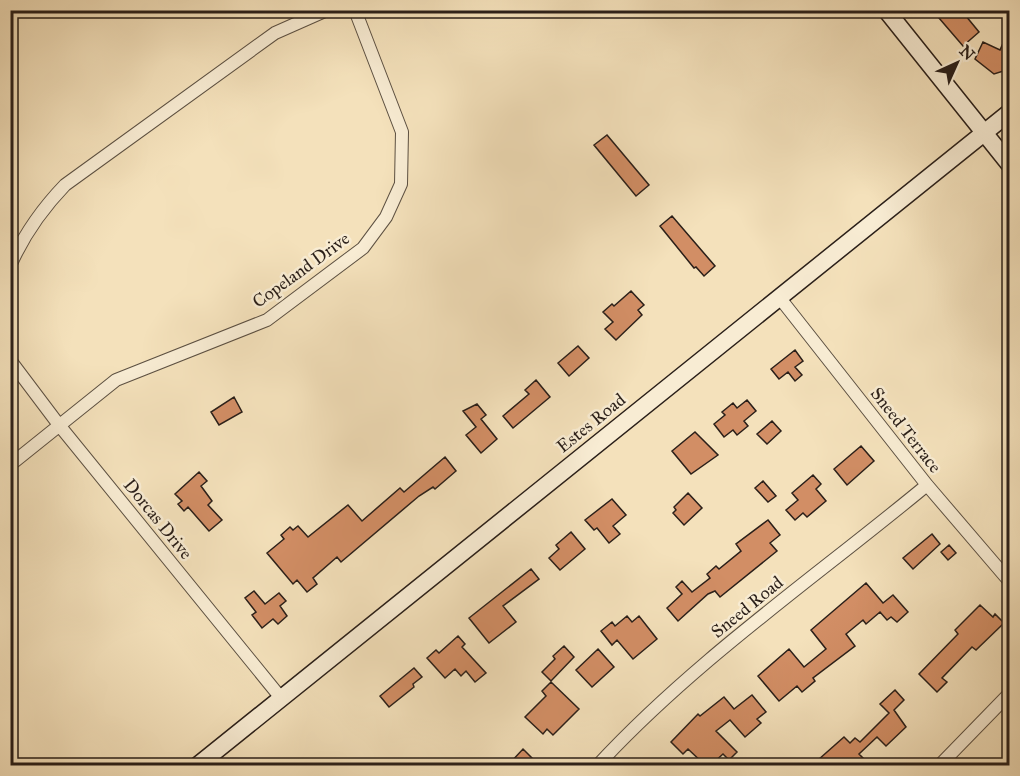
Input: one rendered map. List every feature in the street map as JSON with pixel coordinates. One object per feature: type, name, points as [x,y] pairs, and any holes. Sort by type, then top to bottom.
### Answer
[{"type":"main road","points":[[886,10],[982,134],[1010,165]]},
{"type":"main road","name":"Estes Road","points":[[197,765],[1010,112]]},
{"type":"street","points":[[10,266],[27,232],[43,208],[65,185],[275,33],[327,10]]},
{"type":"street","name":"Copeland Drive","points":[[10,465],[116,381],[267,320],[363,248],[386,217],[400,184],[402,132],[355,10]]},
{"type":"street","name":"Sneed Terrace","points":[[779,297],[927,485],[1010,582]]},
{"type":"street","name":"Dorcas Drive","points":[[10,360],[59,425],[281,698]]},
{"type":"street","name":"Sneed Road","points":[[597,765],[652,709],[734,639],[927,485]]},
{"type":"street","points":[[939,765],[1010,693]]},
{"type":"building","points":[[947,10],[961,10],[979,32],[963,46],[939,18]]},
{"type":"building","points":[[1004,41],[1010,49],[1010,69],[994,74],[975,59],[983,42],[1000,50]]},
{"type":"building","points":[[607,135],[649,185],[636,196],[594,145]]},
{"type":"building","points":[[672,216],[715,266],[704,276],[696,267],[694,268],[660,226]]},
{"type":"building","points":[[631,291],[644,305],[638,310],[642,315],[616,340],[605,329],[613,322],[603,312],[612,304],[614,306]]},
{"type":"building","points":[[578,346],[589,358],[569,376],[558,363]]},
{"type":"building","points":[[795,350],[803,361],[795,367],[802,375],[795,381],[788,372],[779,379],[771,369]]},
{"type":"building","points":[[536,380],[550,397],[513,428],[503,416],[529,394],[525,390]]},
{"type":"building","points":[[234,397],[242,412],[219,425],[211,412]]},
{"type":"building","points":[[747,400],[756,411],[744,421],[748,426],[737,435],[733,430],[724,437],[714,424],[725,415],[722,412],[733,403],[737,408]]},
{"type":"building","points":[[477,404],[486,415],[481,419],[497,439],[481,453],[466,435],[476,427],[463,411]]},
{"type":"building","points":[[772,421],[781,431],[767,444],[757,434]]},
{"type":"building","points":[[695,432],[718,455],[691,474],[672,451]]},
{"type":"building","points":[[861,446],[874,461],[847,485],[834,469]]},
{"type":"building","points":[[445,457],[456,471],[435,489],[433,487],[419,496],[341,562],[337,557],[313,578],[317,584],[307,592],[297,580],[293,584],[267,553],[284,539],[281,535],[290,527],[293,530],[298,526],[308,537],[348,505],[362,521],[400,488],[404,492]]},
{"type":"building","points":[[199,472],[207,481],[201,486],[212,501],[208,505],[222,520],[209,531],[188,507],[184,511],[178,504],[182,501],[175,494]]},
{"type":"building","points":[[813,475],[821,484],[816,489],[826,501],[807,517],[803,513],[795,520],[786,510],[798,500],[792,493]]},
{"type":"building","points":[[763,481],[776,496],[768,502],[755,488]]},
{"type":"building","points":[[688,493],[702,508],[684,525],[673,513],[676,510],[674,507]]},
{"type":"building","points":[[612,499],[626,515],[613,526],[620,534],[609,543],[597,528],[594,530],[585,520]]},
{"type":"building","points":[[768,520],[780,535],[770,543],[777,551],[720,597],[715,591],[708,594],[678,621],[667,608],[682,594],[676,587],[682,581],[692,592],[710,578],[707,574],[716,566],[719,569],[741,551],[736,544]]},
{"type":"building","points":[[571,532],[585,549],[560,570],[549,558],[559,549],[556,545]]},
{"type":"building","points":[[932,534],[940,544],[913,569],[903,558]]},
{"type":"building","points":[[949,545],[956,553],[948,560],[941,552]]},
{"type":"building","points":[[531,569],[539,579],[503,606],[516,622],[489,643],[469,618]]},
{"type":"building","points":[[866,583],[883,603],[893,595],[908,612],[897,622],[891,617],[887,620],[880,612],[866,624],[863,620],[846,634],[855,646],[813,678],[815,681],[802,692],[797,686],[779,701],[758,676],[789,649],[804,667],[826,649],[811,630]]},
{"type":"building","points":[[254,591],[265,604],[279,593],[286,601],[280,606],[287,616],[278,624],[273,619],[262,628],[252,615],[256,612],[245,598]]},
{"type":"building","points":[[980,605],[1004,623],[976,650],[972,647],[942,678],[947,682],[937,692],[919,674],[958,634],[955,630]]},
{"type":"building","points":[[627,616],[632,622],[639,616],[657,639],[633,659],[617,640],[612,645],[601,631],[612,622],[615,626]]},
{"type":"building","points":[[458,636],[465,644],[462,647],[486,673],[475,682],[466,671],[461,676],[455,669],[445,678],[427,658],[436,650],[439,653]]},
{"type":"building","points":[[564,646],[574,657],[551,681],[542,672],[555,659],[553,656]]},
{"type":"building","points":[[598,649],[614,667],[592,687],[576,670]]},
{"type":"building","points":[[414,668],[422,677],[413,684],[414,687],[389,707],[380,696]]},
{"type":"building","points":[[551,682],[579,709],[553,735],[547,729],[543,734],[525,717],[546,696],[542,691]]},
{"type":"building","points":[[895,690],[904,700],[894,710],[906,727],[886,746],[877,737],[859,754],[870,765],[823,765],[818,760],[844,737],[850,743],[855,738],[860,742],[889,713],[880,704]]},
{"type":"building","points":[[752,695],[766,712],[757,719],[761,723],[745,737],[730,720],[716,731],[737,752],[729,760],[723,754],[711,765],[705,765],[688,749],[683,754],[671,742],[698,714],[700,716],[724,697],[734,709]]},
{"type":"building","points":[[523,749],[535,761],[531,765],[508,765]]}]
